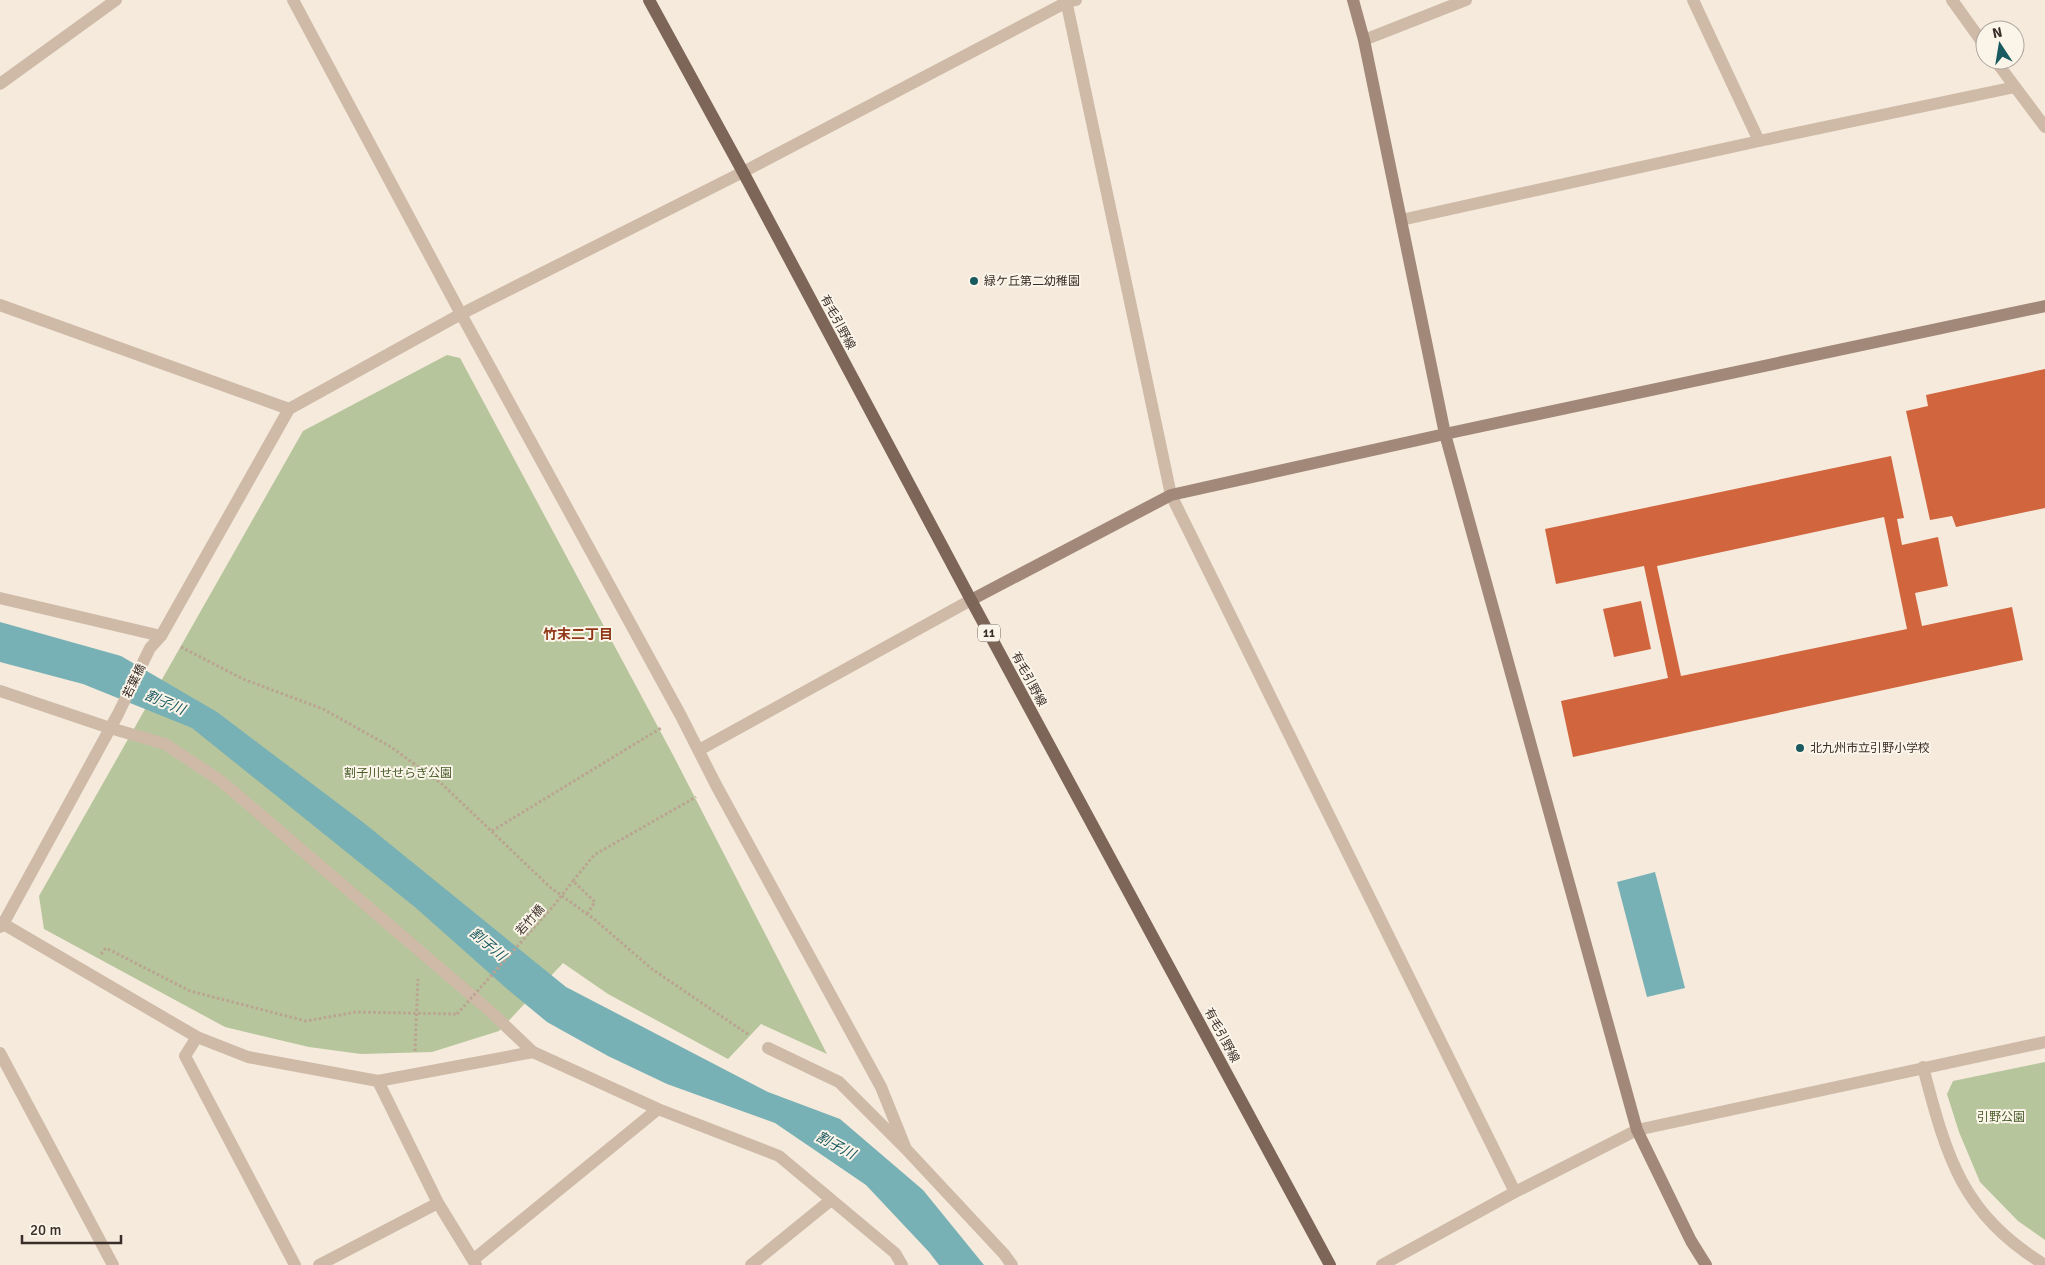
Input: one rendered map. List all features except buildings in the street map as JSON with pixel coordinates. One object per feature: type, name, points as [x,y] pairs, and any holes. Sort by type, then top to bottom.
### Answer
[{"type":"main road","name":"有毛引野線","points":[[649,0],[1330,1265]]},
{"type":"street","points":[[0,84],[116,0]]},
{"type":"street","points":[[293,0],[461,314],[881,1087],[906,1149]]},
{"type":"street","points":[[1353,0],[1364,40],[1446,434],[1637,1130],[1691,1241],[1706,1265]]},
{"type":"street","points":[[1364,40],[1466,0]]},
{"type":"street","points":[[1693,0],[1759,140]]},
{"type":"street","points":[[1952,0],[1975,32]]},
{"type":"street","points":[[0,305],[289,409],[461,314],[743,172],[1070,1],[1171,495],[1515,1192]]},
{"type":"street","points":[[2002,70],[2045,127]]},
{"type":"street","points":[[1401,220],[1759,140],[2015,87]]},
{"type":"street","points":[[699,750],[971,600],[1171,495],[2045,306]]},
{"type":"street","name":"若葉橋","points":[[1,925],[118,714],[150,648],[161,636],[289,409]]},
{"type":"street","points":[[0,598],[161,636]]},
{"type":"street","points":[[0,691],[110,728],[165,744],[221,781],[491,1012],[533,1052],[658,1109],[779,1156],[895,1253],[902,1265]]},
{"type":"street","points":[[1,925],[197,1037],[248,1056],[378,1081],[533,1052]]},
{"type":"street","points":[[197,1037],[185,1056],[295,1265]]},
{"type":"street","points":[[1382,1265],[1515,1192],[1637,1130],[2045,1042]]},
{"type":"street","points":[[768,1048],[839,1082],[906,1149],[1004,1254],[1012,1265]]},
{"type":"street","points":[[0,1053],[112,1265]]},
{"type":"street","points":[[1923,1067],[1941,1135],[1962,1185],[1991,1224],[2023,1251],[2045,1265]]},
{"type":"street","points":[[378,1081],[438,1203],[475,1262],[658,1109]]},
{"type":"street","points":[[751,1265],[832,1200]]},
{"type":"street","points":[[319,1265],[438,1203]]},
{"type":"path","points":[[161,636],[243,679],[323,709],[392,747],[442,784],[551,888],[587,914],[652,969],[768,1048]]},
{"type":"path","points":[[492,831],[681,716]]},
{"type":"path","name":"若竹橋","points":[[417,1013],[457,1014],[556,904],[594,855],[716,785]]},
{"type":"path","points":[[573,881],[595,902],[587,914]]},
{"type":"path","points":[[86,972],[106,948],[190,991],[306,1022],[356,1012],[417,1013],[414,1075]]},
{"type":"green space","name":"割子川せせらぎ公園","points":[[447,355],[460,358],[673,755],[827,1054],[761,1024],[728,1059],[608,994],[563,963],[499,1031],[432,1052],[361,1054],[309,1047],[225,1027],[44,929],[39,896],[303,431]]},
{"type":"green space","name":"引野公園","points":[[2045,1062],[2045,1240],[2018,1221],[1980,1182],[1959,1132],[1947,1094],[1953,1081]]},
{"type":"water","name":"割子川","points":[[0,622],[121,656],[217,712],[364,823],[566,987],[768,1092],[840,1119],[923,1190],[984,1265],[939,1265],[866,1185],[775,1123],[667,1084],[608,1056],[547,1022],[416,908],[192,728],[83,684],[0,662]]},
{"type":"water","points":[[1655,872],[1685,988],[1647,997],[1617,882]]},
{"type":"place","name":"緑ケ丘第二幼稚園","points":[[974,281]]},
{"type":"place","name":"北九州市立引野小学校","points":[[1800,748]]},
{"type":"district","name":"竹末二丁目","points":[[578,634]]}]
